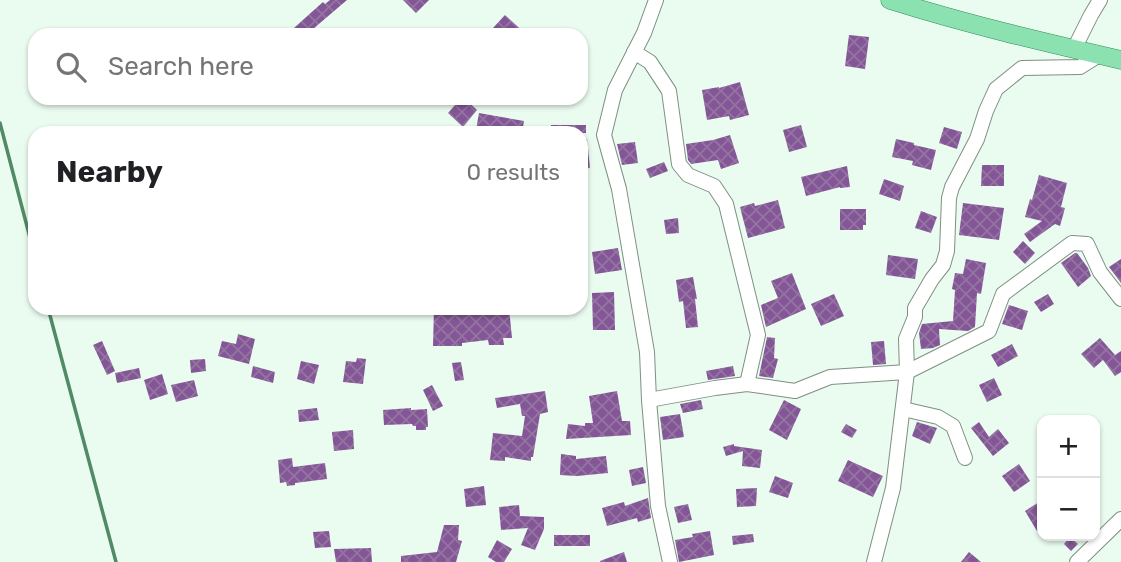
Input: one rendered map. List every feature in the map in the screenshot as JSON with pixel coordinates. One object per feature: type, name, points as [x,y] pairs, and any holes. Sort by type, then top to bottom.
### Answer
[{"type":"main road","points":[[890,0],[1121,60]]},
{"type":"street","points":[[656,0],[644,33],[615,90],[604,135],[619,189],[647,352],[658,506],[670,562]]},
{"type":"street","points":[[1074,49],[1100,0]]},
{"type":"street","points":[[634,52],[650,62],[669,91],[679,164],[688,175],[714,186],[726,204],[758,335],[747,384]]},
{"type":"street","points":[[874,562],[893,488],[907,372],[906,339],[915,317],[915,308],[943,265],[947,251],[949,198],[952,187],[977,139],[996,89],[1022,68],[1080,67],[1099,55]]},
{"type":"street","points":[[649,400],[747,384],[795,391],[830,377],[907,372],[989,331],[1003,294],[1072,243],[1087,244],[1100,272],[1121,299]]},
{"type":"street","points":[[903,409],[938,417],[953,426],[965,458]]},
{"type":"street","points":[[1077,562],[1121,519]]},
{"type":"building","points":[[330,0],[347,0],[314,28],[294,28],[323,2],[325,4]]},
{"type":"building","points":[[403,0],[429,0],[416,13]]},
{"type":"building","points":[[505,15],[519,28],[493,28]]},
{"type":"building","points":[[849,35],[869,37],[865,69],[845,66]]},
{"type":"building","points":[[740,82],[749,115],[730,120],[729,116],[707,120],[702,90]]},
{"type":"building","points":[[455,105],[472,105],[477,110],[464,126],[448,113]]},
{"type":"building","points":[[479,113],[524,121],[523,126],[477,126]]},
{"type":"building","points":[[551,125],[586,125],[586,126]]},
{"type":"building","points":[[801,125],[807,147],[789,152],[783,130]]},
{"type":"building","points":[[944,127],[962,132],[957,149],[939,143]]},
{"type":"building","points":[[730,135],[739,163],[721,169],[718,160],[691,164],[688,160],[686,144]]},
{"type":"building","points":[[896,139],[936,150],[931,170],[912,165],[913,161],[892,157]]},
{"type":"building","points":[[635,142],[638,163],[622,165],[617,144]]},
{"type":"building","points":[[664,162],[668,171],[650,178],[646,169]]},
{"type":"building","points":[[982,165],[1004,165],[1004,186],[981,186]]},
{"type":"building","points":[[847,166],[850,187],[806,196],[801,177]]},
{"type":"building","points":[[1039,175],[1067,183],[1061,207],[1065,208],[1060,226],[1055,224],[1030,242],[1024,234],[1042,221],[1025,217]]},
{"type":"building","points":[[884,179],[904,186],[900,201],[879,194]]},
{"type":"building","points":[[778,200],[785,228],[748,238],[740,207]]},
{"type":"building","points":[[963,203],[1004,208],[999,240],[959,235]]},
{"type":"building","points":[[840,209],[866,209],[866,225],[863,225],[863,230],[840,230]]},
{"type":"building","points":[[921,211],[937,217],[931,233],[915,228]]},
{"type":"building","points":[[678,218],[679,233],[666,234],[664,220]]},
{"type":"building","points":[[1023,241],[1035,253],[1025,264],[1013,252]]},
{"type":"building","points":[[618,248],[622,270],[595,274],[592,252]]},
{"type":"building","points":[[1075,253],[1088,268],[1091,276],[1078,287],[1061,263]]},
{"type":"building","points":[[888,255],[918,259],[915,279],[886,275]]},
{"type":"building","points":[[966,259],[986,263],[981,294],[977,293],[975,327],[968,331],[939,329],[940,345],[921,349],[919,333],[922,324],[953,321],[955,290],[952,289],[955,273],[963,274]]},
{"type":"building","points":[[1121,259],[1121,283],[1109,267]]},
{"type":"building","points":[[792,273],[806,309],[766,327],[761,305],[778,298],[771,281]]},
{"type":"building","points":[[693,277],[698,327],[686,328],[683,301],[679,302],[676,280]]},
{"type":"building","points":[[614,292],[615,330],[593,330],[592,293]]},
{"type":"building","points":[[834,294],[844,316],[821,326],[811,304]]},
{"type":"building","points":[[1048,294],[1054,304],[1041,312],[1034,302]]},
{"type":"building","points":[[1009,305],[1028,311],[1022,330],[1002,324]]},
{"type":"building","points":[[434,315],[510,315],[512,338],[503,338],[504,345],[489,345],[488,340],[462,343],[462,346],[433,346]]},
{"type":"building","points":[[238,334],[255,339],[249,364],[218,356],[222,341],[236,344]]},
{"type":"building","points":[[767,337],[775,338],[774,358],[778,359],[773,378],[759,376]]},
{"type":"building","points":[[1100,338],[1115,355],[1121,351],[1121,372],[1115,376],[1103,360],[1094,368],[1081,354]]},
{"type":"building","points":[[102,341],[115,371],[107,375],[93,345]]},
{"type":"building","points":[[884,341],[886,364],[873,365],[871,342]]},
{"type":"building","points":[[1012,344],[1018,356],[998,367],[991,355]]},
{"type":"building","points":[[357,358],[366,359],[363,384],[343,382],[346,361],[356,362]]},
{"type":"building","points":[[205,359],[206,371],[191,373],[190,360]]},
{"type":"building","points":[[301,361],[319,365],[314,384],[297,379]]},
{"type":"building","points":[[461,362],[464,380],[455,381],[452,363]]},
{"type":"building","points":[[253,366],[275,372],[273,383],[251,377]]},
{"type":"building","points":[[733,366],[735,376],[708,380],[706,371]]},
{"type":"building","points":[[139,368],[141,378],[117,383],[115,373]]},
{"type":"building","points":[[162,374],[168,394],[150,400],[144,380]]},
{"type":"building","points":[[994,378],[1002,395],[987,402],[979,385]]},
{"type":"building","points":[[194,380],[198,396],[176,402],[171,385]]},
{"type":"building","points":[[432,385],[443,406],[433,411],[423,390]]},
{"type":"building","points":[[545,391],[548,412],[540,414],[531,461],[505,457],[505,461],[490,460],[493,433],[522,436],[525,416],[522,416],[520,404],[497,408],[495,398]]},
{"type":"building","points":[[617,391],[622,421],[630,421],[631,435],[566,439],[568,424],[585,426],[585,423],[593,423],[589,396]]},
{"type":"building","points":[[701,400],[703,409],[683,413],[680,404]]},
{"type":"building","points":[[784,400],[801,409],[787,440],[769,430]]},
{"type":"building","points":[[317,408],[319,420],[299,422],[298,410]]},
{"type":"building","points":[[427,409],[426,430],[416,430],[416,426],[412,424],[384,425],[383,410]]},
{"type":"building","points":[[680,414],[684,437],[663,440],[660,417]]},
{"type":"building","points":[[917,422],[937,428],[930,444],[912,436]]},
{"type":"building","points":[[979,422],[989,437],[998,429],[1009,443],[993,456],[971,428]]},
{"type":"building","points":[[846,424],[857,430],[852,438],[841,432]]},
{"type":"building","points":[[353,430],[354,449],[334,451],[332,432]]},
{"type":"building","points":[[734,444],[762,450],[760,468],[742,466],[743,451],[726,456],[723,447]]},
{"type":"building","points":[[561,454],[576,456],[576,459],[606,456],[608,473],[560,475]]},
{"type":"building","points":[[292,458],[293,467],[325,463],[327,479],[287,486],[286,482],[280,483],[278,460]]},
{"type":"building","points":[[848,460],[883,476],[873,497],[838,481]]},
{"type":"building","points":[[1019,464],[1030,481],[1014,492],[1002,476]]},
{"type":"building","points":[[643,467],[646,483],[632,486],[629,470]]},
{"type":"building","points":[[775,476],[793,483],[788,498],[769,492]]},
{"type":"building","points":[[484,486],[486,505],[466,507],[464,489]]},
{"type":"building","points":[[757,488],[756,506],[737,507],[736,489]]},
{"type":"building","points":[[648,498],[651,518],[638,522],[637,518],[607,526],[602,508],[624,502],[625,506]]},
{"type":"building","points":[[1037,503],[1037,531],[1025,511]]},
{"type":"building","points":[[688,504],[692,520],[678,523],[674,507]]},
{"type":"building","points":[[519,505],[520,516],[544,517],[544,529],[535,550],[521,545],[528,528],[501,530],[499,507]]},
{"type":"building","points":[[444,525],[459,525],[458,540],[462,541],[456,562],[401,562],[401,556],[437,552]]},
{"type":"building","points":[[329,531],[331,547],[315,548],[313,532]]},
{"type":"building","points":[[710,531],[714,555],[679,562],[675,540]]},
{"type":"building","points":[[753,534],[754,542],[733,545],[732,536]]},
{"type":"building","points":[[554,535],[590,535],[590,546],[554,546]]},
{"type":"building","points":[[497,540],[512,549],[504,562],[496,562],[488,557]]},
{"type":"building","points":[[1067,541],[1075,541],[1078,544],[1071,551],[1064,544]]},
{"type":"building","points":[[371,548],[372,562],[336,562],[334,549]]},
{"type":"building","points":[[624,552],[627,562],[600,562],[600,561]]},
{"type":"building","points":[[969,552],[981,562],[961,562]]},
{"type":"waterway","points":[[0,123],[28,230]]},
{"type":"waterway","points":[[50,315],[116,562]]}]
